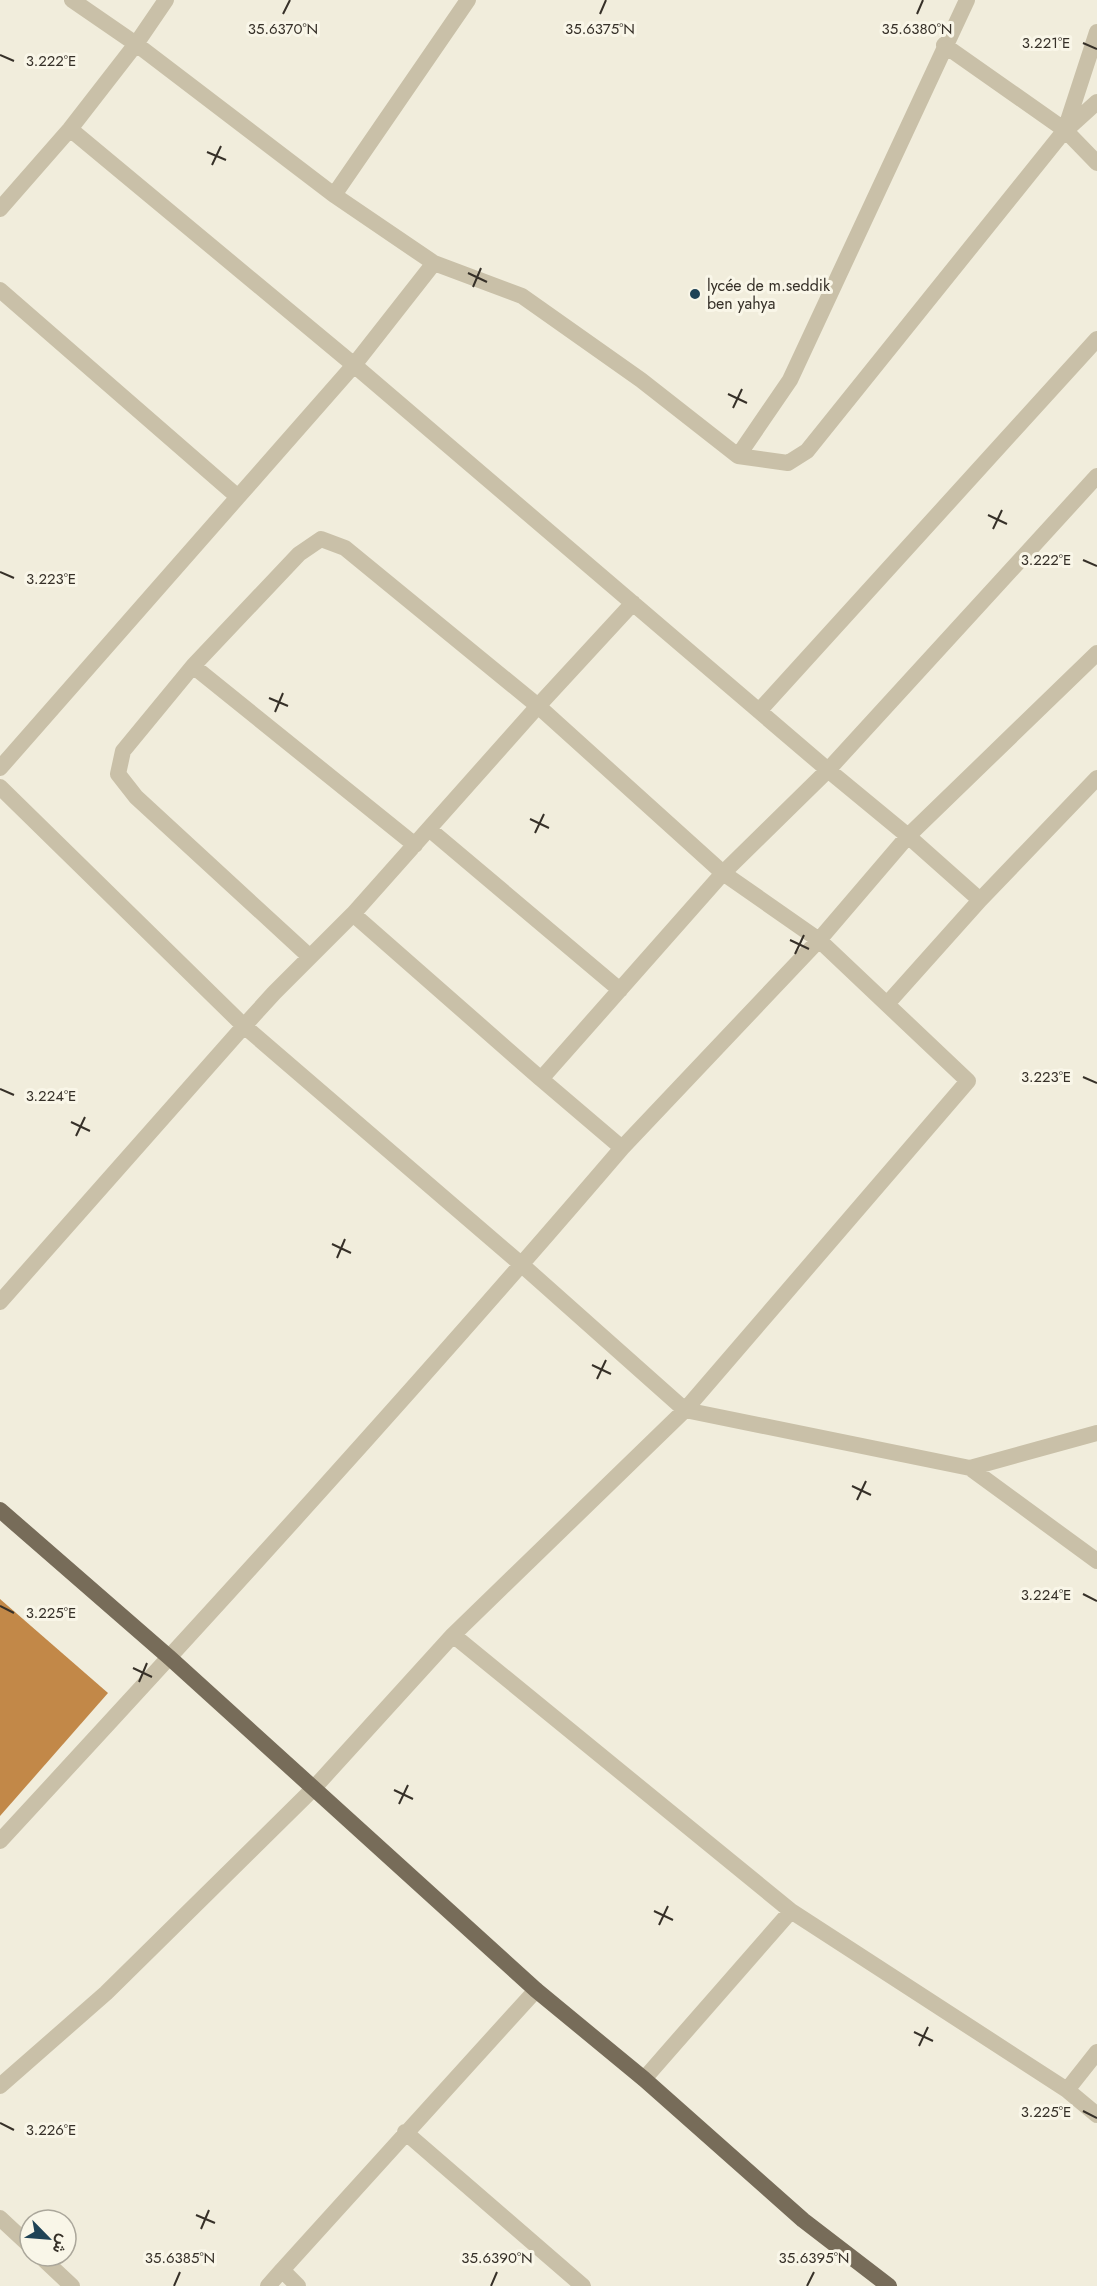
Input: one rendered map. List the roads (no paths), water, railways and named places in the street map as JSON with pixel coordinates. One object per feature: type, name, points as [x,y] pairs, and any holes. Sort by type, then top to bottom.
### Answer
[{"type":"main road","points":[[0,1510],[170,1658],[536,1990],[644,2079],[803,2220],[889,2286]]},
{"type":"street","points":[[72,0],[136,44],[334,195],[434,263],[522,296],[641,380],[738,456],[788,463],[807,451],[1065,130],[1097,102]]},
{"type":"street","points":[[0,209],[70,129],[136,44],[166,0]]},
{"type":"street","points":[[334,195],[468,0]]},
{"type":"street","points":[[738,456],[790,380],[944,45],[967,0]]},
{"type":"street","points":[[1065,130],[1097,32]]},
{"type":"street","points":[[944,45],[1065,130],[1097,163]]},
{"type":"street","points":[[70,129],[354,365],[908,836],[980,900]]},
{"type":"street","points":[[0,768],[354,365],[434,263]]},
{"type":"street","points":[[0,290],[238,497]]},
{"type":"street","points":[[759,711],[1097,339]]},
{"type":"street","points":[[541,1079],[723,873],[828,770],[1097,476]]},
{"type":"street","points":[[0,2086],[106,1993],[313,1789],[453,1635],[685,1410],[968,1081],[819,940],[723,873],[538,706],[345,548],[321,539],[299,554],[193,666],[123,751],[118,774],[136,797],[310,957]]},
{"type":"street","points":[[0,1302],[244,1026],[353,914],[633,603]]},
{"type":"street","points":[[0,1841],[170,1658],[522,1265],[622,1148],[819,940],[908,836],[1097,653]]},
{"type":"street","points":[[193,666],[415,845]]},
{"type":"street","points":[[887,1004],[980,900],[1097,778]]},
{"type":"street","points":[[0,787],[244,1026],[522,1265],[685,1410],[970,1468],[1097,1561]]},
{"type":"street","points":[[429,829],[620,990]]},
{"type":"street","points":[[353,914],[622,1148]]},
{"type":"street","points":[[970,1468],[1097,1433]]},
{"type":"street","points":[[453,1635],[791,1911],[1066,2090],[1097,2115]]},
{"type":"street","points":[[644,2079],[791,1911]]},
{"type":"street","points":[[268,2286],[405,2132],[536,1990]]},
{"type":"street","points":[[1066,2090],[1097,2052]]},
{"type":"street","points":[[405,2132],[583,2286]]},
{"type":"street","points":[[0,2218],[18,2235]]},
{"type":"street","points":[[53,2268],[72,2286]]},
{"type":"street","points":[[282,2270],[298,2286]]},
{"type":"place","name":"lycée de m.seddik ben yahya","points":[[695,294]]}]
